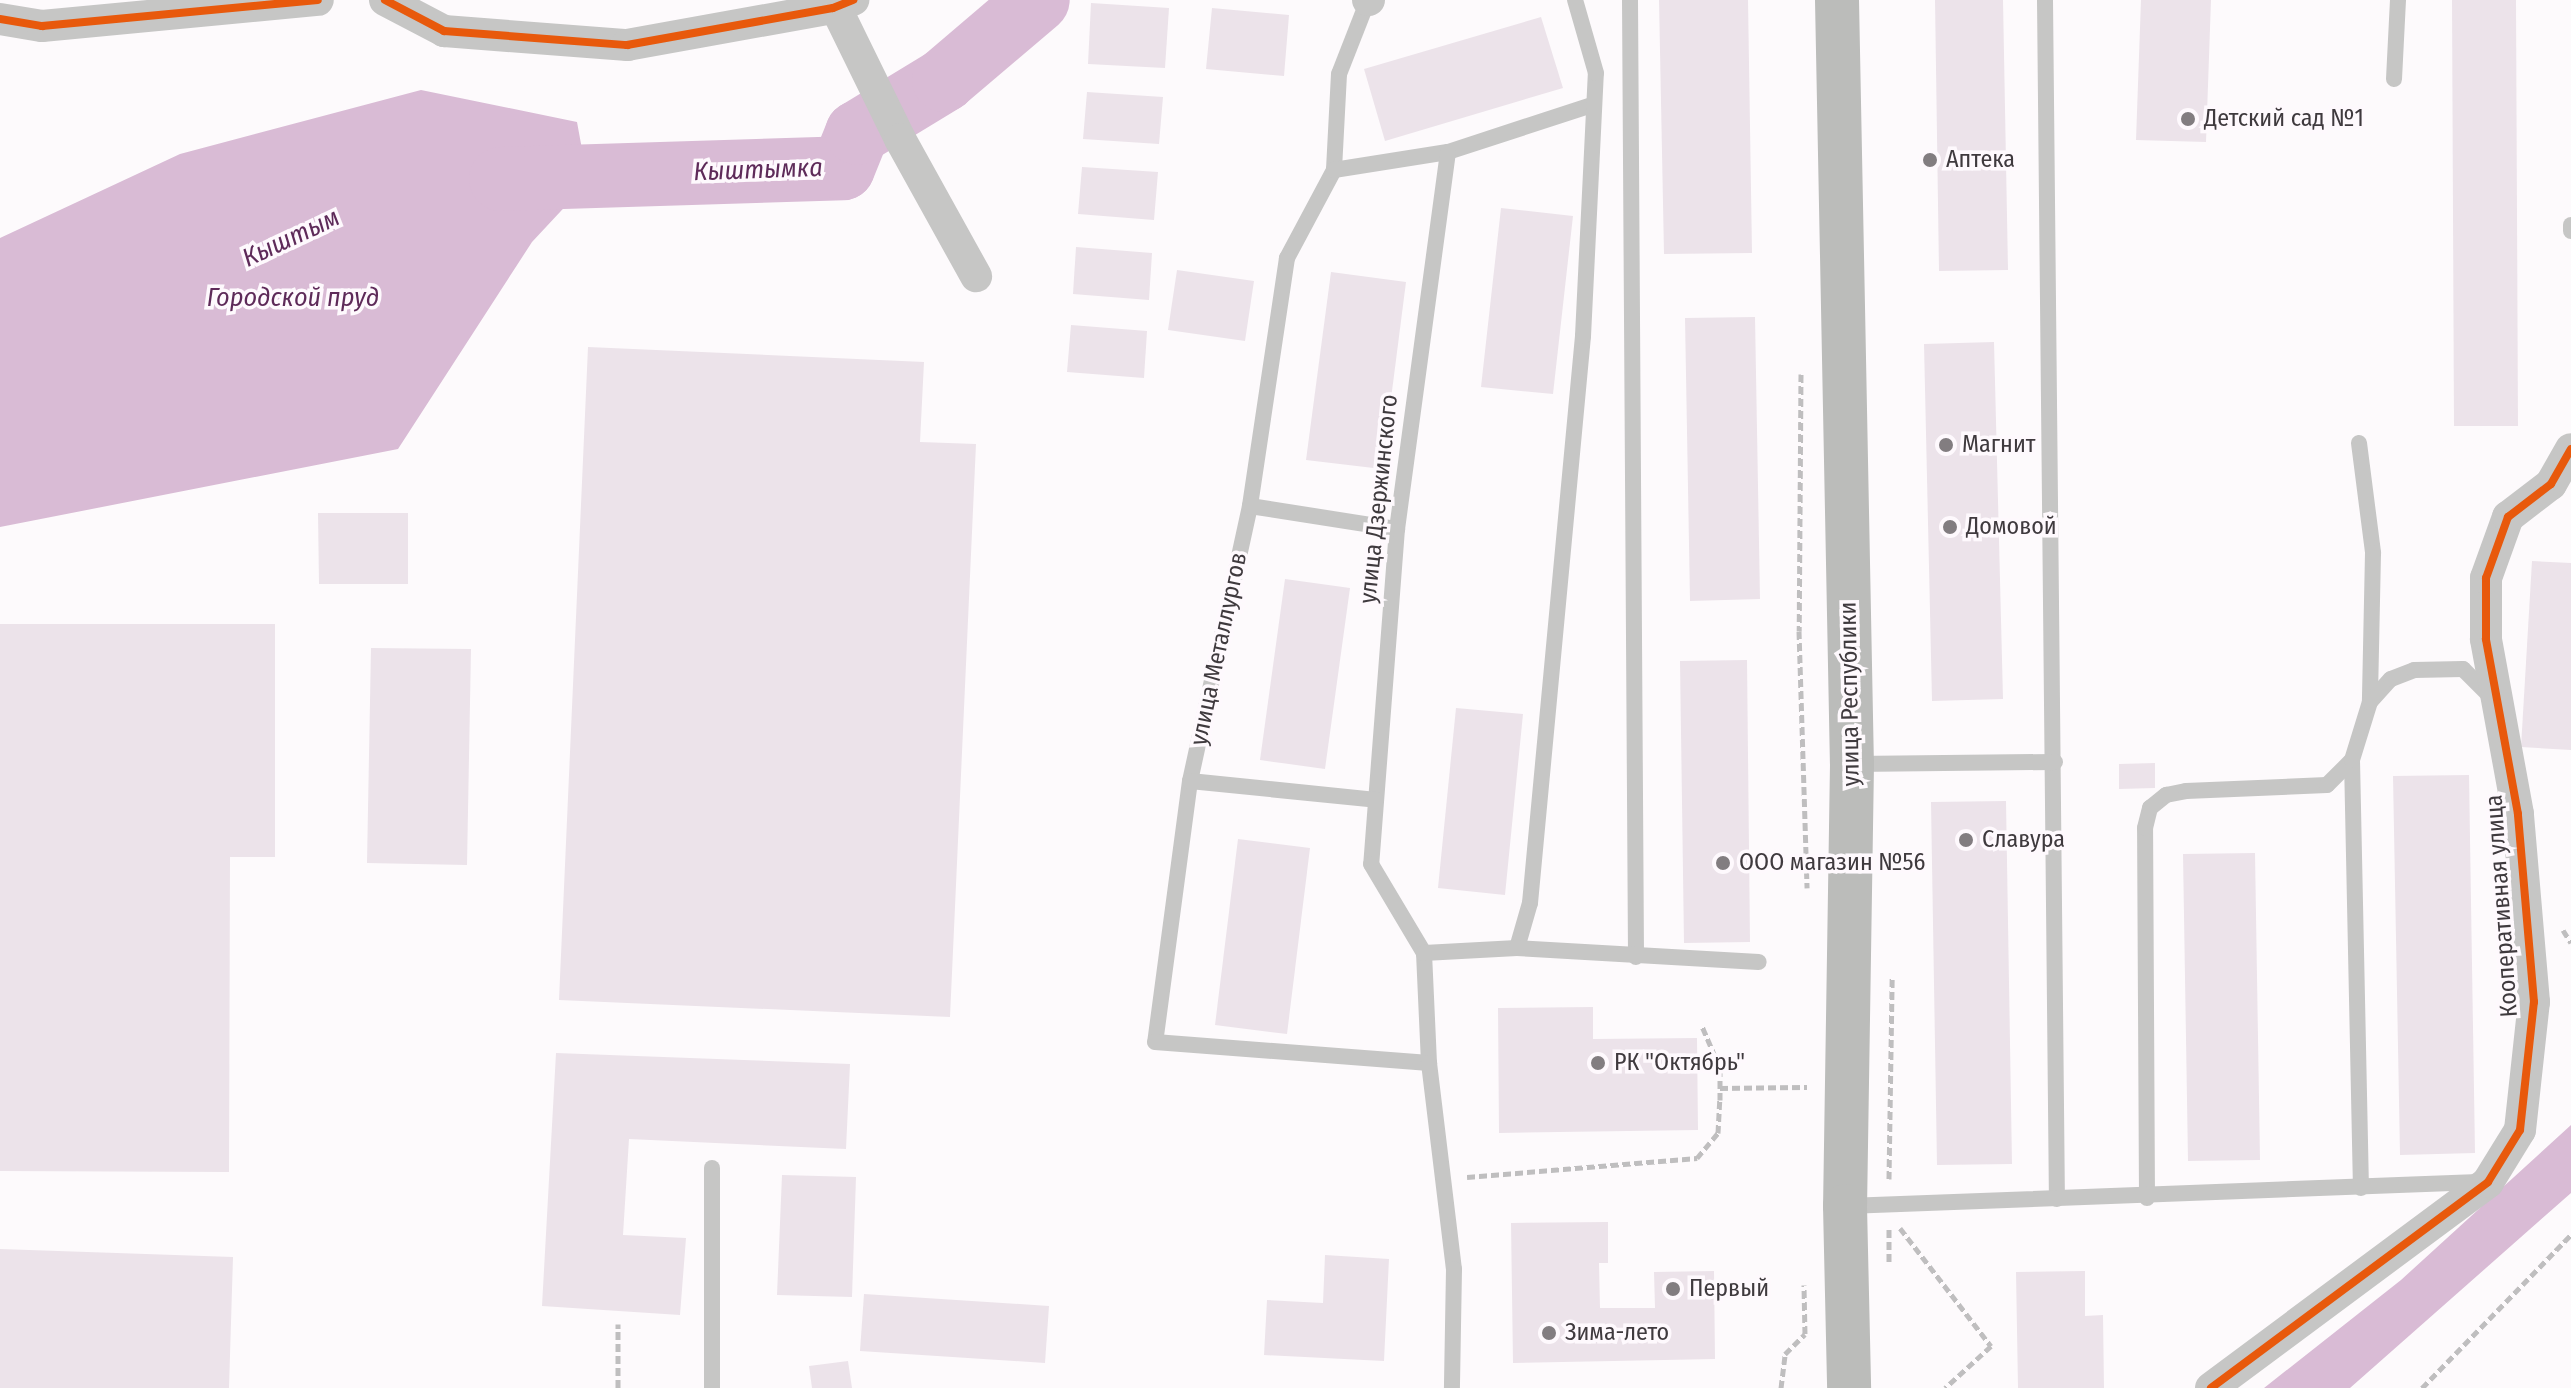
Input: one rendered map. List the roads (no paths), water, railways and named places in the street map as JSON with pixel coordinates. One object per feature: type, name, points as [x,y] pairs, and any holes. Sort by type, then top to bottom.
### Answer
[{"type":"main road","name":"улица Республики","points":[[1837,0],[1852,764],[1845,1206],[1849,1388]]},
{"type":"street","points":[[0,19],[42,26],[318,0]]},
{"type":"street","points":[[385,0],[444,31],[627,45],[839,3],[854,50],[976,276]]},
{"type":"street","name":"Кооперативная улица","points":[[2211,1388],[2488,1182],[2520,1130],[2534,1002],[2518,814],[2486,639],[2486,578],[2508,517],[2551,484],[2571,449]]},
{"type":"lane","name":"улица Металлургов","points":[[1369,0],[1339,74],[1334,170],[1287,258],[1250,506],[1190,781],[1155,1042],[1429,1063]]},
{"type":"lane","points":[[1517,948],[1530,903],[1583,336],[1592,105],[1596,73],[1575,0]]},
{"type":"lane","points":[[1630,0],[1636,957]]},
{"type":"lane","points":[[2045,0],[2057,1199]]},
{"type":"lane","points":[[2394,79],[2398,0]]},
{"type":"lane","points":[[1334,170],[1448,152],[1592,105]]},
{"type":"lane","name":"улица Дзержинского","points":[[1424,953],[1371,864],[1397,529],[1448,152]]},
{"type":"lane","points":[[2571,225],[2571,231]]},
{"type":"lane","points":[[2359,443],[2373,553],[2370,702],[2352,760],[2361,1188]]},
{"type":"lane","points":[[1250,506],[1397,529]]},
{"type":"lane","points":[[2370,702],[2391,679],[2442,666],[2463,669],[2498,708]]},
{"type":"lane","points":[[2147,1198],[2145,828],[2150,808],[2166,795],[2186,791],[2327,785],[2352,760]]},
{"type":"lane","points":[[1852,764],[2055,762]]},
{"type":"lane","points":[[1190,781],[1376,800]]},
{"type":"lane","points":[[1452,1388],[1454,1269],[1429,1063],[1424,953],[1517,948],[1759,962]]},
{"type":"lane","points":[[712,1168],[712,1388]]},
{"type":"lane","points":[[1845,1206],[2147,1198],[2488,1182]]},
{"type":"water","name":"Городской пруд","points":[[421,90],[577,122],[588,182],[532,242],[398,449],[0,527],[0,238],[180,154]]},
{"type":"water","points":[[2571,1125],[2571,1193],[2350,1388],[2264,1388],[2401,1280]]},
{"type":"waterway","name":"Кыштымка","points":[[501,179],[843,168],[857,133],[944,80],[1038,0]]},
{"type":"place","name":"Детский сад №1","points":[[2188,119]]},
{"type":"place","name":"Аптека","points":[[1930,160]]},
{"type":"place","name":"Магнит","points":[[1946,445]]},
{"type":"place","name":"Домовой","points":[[1950,527]]},
{"type":"place","name":"Славура","points":[[1966,840]]},
{"type":"place","name":"ООО магазин №56","points":[[1723,863]]},
{"type":"place","name":"РК \"Октябрь\"","points":[[1598,1063]]},
{"type":"place","name":"Первый","points":[[1673,1289]]},
{"type":"place","name":"Зима-лето","points":[[1549,1333]]},
{"type":"water label","name":"Кыштым","points":[[291,238]]}]
